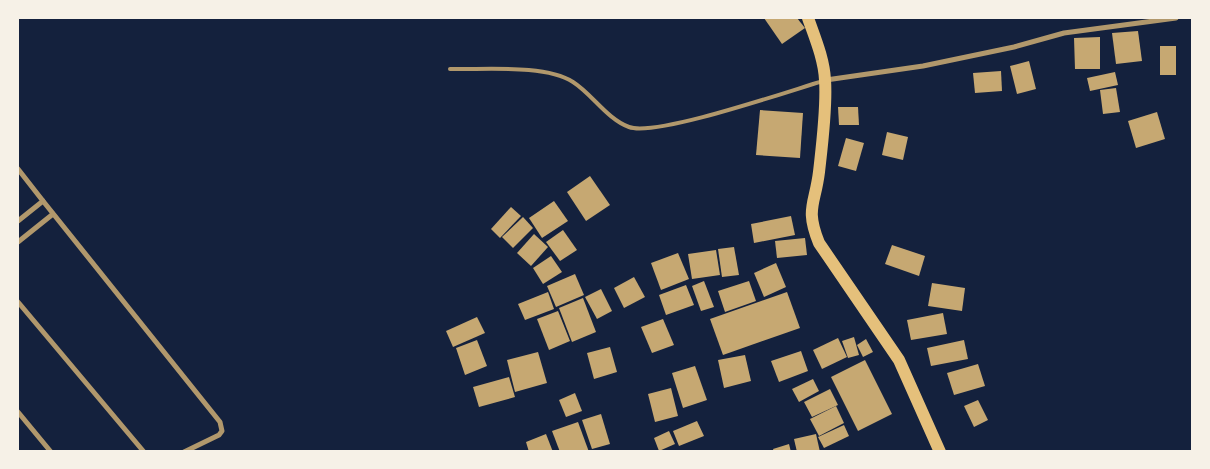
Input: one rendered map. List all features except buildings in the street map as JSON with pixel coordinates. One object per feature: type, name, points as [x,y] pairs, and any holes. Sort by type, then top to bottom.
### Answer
[{"type":"main road","points":[[808,18],[821,56],[825,80],[818,173],[810,210],[814,230],[819,243],[899,360],[940,452]]},
{"type":"street","points":[[825,80],[923,66],[1014,47],[1064,33],[1176,18]]},
{"type":"street","points":[[18,168],[220,422],[222,431],[219,435],[184,452]]},
{"type":"street","points":[[18,221],[43,201]]},
{"type":"street","points":[[18,242],[53,214]]},
{"type":"street","points":[[18,302],[144,452]]},
{"type":"street","points":[[18,412],[51,452]]},
{"type":"lane","points":[[450,69],[549,72],[574,82],[629,127],[641,128],[690,121],[825,80]]}]
